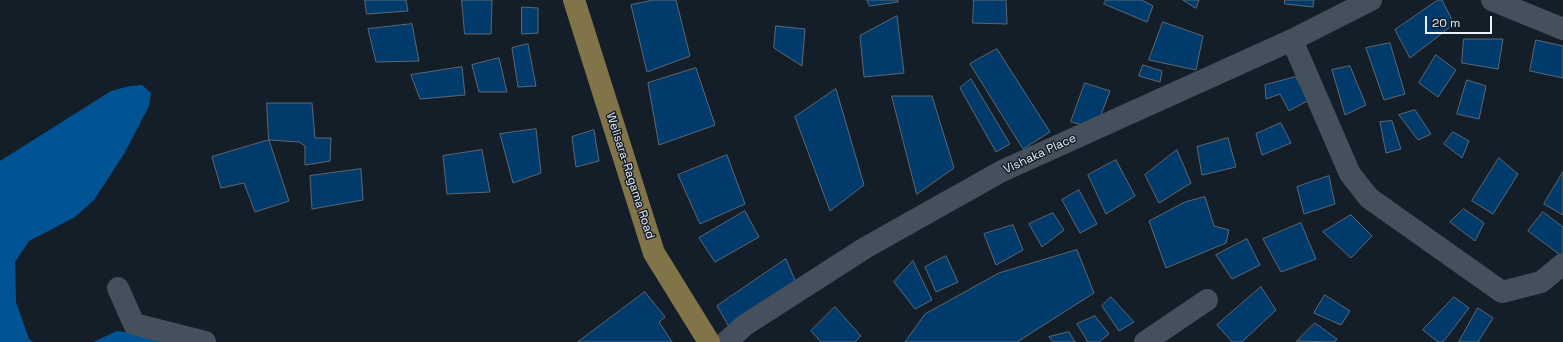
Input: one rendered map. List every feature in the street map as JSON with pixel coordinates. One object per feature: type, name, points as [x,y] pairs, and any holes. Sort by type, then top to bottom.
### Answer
[{"type":"main road","name":"Welisara-Ragama Road","points":[[574,0],[654,253],[709,342]]},
{"type":"street","name":"Vishaka Place","points":[[726,342],[745,325],[865,248],[1002,171],[1292,40],[1371,0]]},
{"type":"street","points":[[1492,0],[1563,28]]},
{"type":"street","points":[[1292,40],[1350,174],[1369,198],[1502,292],[1541,282],[1563,264]]},
{"type":"street","points":[[118,288],[134,324],[205,342]]},
{"type":"street","points":[[1145,342],[1208,300]]},
{"type":"water","points":[[142,85],[151,93],[149,106],[124,154],[94,200],[75,217],[29,241],[15,262],[16,302],[29,339],[33,342],[0,342],[0,161],[111,91],[130,86]]},
{"type":"water","points":[[117,331],[134,333],[171,342],[93,342]]},
{"type":"building","points":[[365,0],[406,0],[408,11],[367,14]]},
{"type":"building","points":[[462,0],[492,0],[491,34],[465,34]]},
{"type":"building","points":[[654,0],[676,0],[690,56],[647,72],[631,5]]},
{"type":"building","points":[[867,0],[898,0],[898,2],[870,6]]},
{"type":"building","points":[[974,0],[1006,0],[1007,24],[973,23]]},
{"type":"building","points":[[1106,0],[1142,0],[1153,6],[1147,22],[1104,4]]},
{"type":"building","points":[[1183,0],[1199,0],[1196,8]]},
{"type":"building","points":[[1285,0],[1314,0],[1313,7],[1285,4]]},
{"type":"building","points":[[1438,0],[1442,0],[1454,24],[1410,58],[1395,30]]},
{"type":"building","points":[[522,7],[538,8],[538,33],[522,34]]},
{"type":"building","points":[[897,16],[904,73],[864,77],[860,36]]},
{"type":"building","points":[[1163,22],[1203,36],[1196,70],[1149,60]]},
{"type":"building","points":[[412,24],[419,61],[376,62],[368,29]]},
{"type":"building","points":[[776,26],[805,29],[802,66],[774,48]]},
{"type":"building","points":[[1464,39],[1503,39],[1498,69],[1462,63]]},
{"type":"building","points":[[1536,40],[1563,46],[1563,78],[1530,71]]},
{"type":"building","points":[[1390,43],[1405,94],[1384,100],[1366,48]]},
{"type":"building","points":[[528,44],[536,86],[518,87],[512,48]]},
{"type":"building","points":[[997,49],[1050,132],[1023,149],[970,64]]},
{"type":"building","points":[[1436,55],[1456,70],[1438,97],[1419,83]]},
{"type":"building","points":[[499,58],[507,92],[479,92],[472,65]]},
{"type":"building","points":[[1143,65],[1162,71],[1160,82],[1139,76]]},
{"type":"building","points":[[1350,66],[1366,105],[1345,115],[1332,70]]},
{"type":"building","points":[[462,67],[465,95],[420,99],[411,75]]},
{"type":"building","points":[[696,68],[715,125],[659,145],[648,83]]},
{"type":"building","points":[[1296,77],[1309,100],[1289,111],[1280,94],[1266,99],[1265,85]]},
{"type":"building","points":[[971,79],[1010,144],[996,152],[960,88]]},
{"type":"building","points":[[1467,80],[1486,86],[1479,119],[1457,114]]},
{"type":"building","points":[[1085,83],[1110,91],[1096,128],[1071,122]]},
{"type":"building","points":[[836,89],[864,185],[830,211],[795,117]]},
{"type":"building","points":[[892,96],[932,96],[954,168],[917,194]]},
{"type":"building","points":[[267,103],[312,103],[315,138],[331,138],[330,161],[305,165],[305,146],[299,142],[269,140]]},
{"type":"building","points":[[1415,110],[1431,134],[1418,140],[1399,115]]},
{"type":"building","points":[[1392,121],[1401,149],[1386,153],[1380,122]]},
{"type":"building","points":[[1281,123],[1291,143],[1262,155],[1256,134]]},
{"type":"building","points":[[536,129],[541,173],[513,183],[500,134]]},
{"type":"building","points":[[594,130],[599,161],[576,167],[572,137]]},
{"type":"building","points":[[1453,132],[1469,141],[1462,158],[1444,144]]},
{"type":"building","points":[[1228,138],[1236,167],[1202,175],[1197,147]]},
{"type":"building","points":[[269,140],[289,201],[255,212],[244,183],[221,188],[212,157]]},
{"type":"building","points":[[482,150],[490,192],[447,194],[443,156]]},
{"type":"building","points":[[1177,150],[1191,183],[1159,203],[1145,175]]},
{"type":"building","points":[[727,155],[745,204],[700,224],[678,175]]},
{"type":"building","points":[[1499,158],[1518,174],[1493,214],[1472,201]]},
{"type":"building","points":[[1116,160],[1135,196],[1106,214],[1088,175]]},
{"type":"building","points":[[361,169],[363,200],[312,209],[310,176]]},
{"type":"building","points":[[1563,172],[1563,215],[1544,204]]},
{"type":"building","points":[[1329,176],[1335,204],[1304,214],[1297,187]]},
{"type":"building","points":[[1079,190],[1097,224],[1080,233],[1062,200]]},
{"type":"building","points":[[1205,197],[1214,226],[1229,230],[1226,243],[1166,268],[1149,221],[1185,202]]},
{"type":"building","points":[[1464,209],[1484,223],[1475,241],[1450,222]]},
{"type":"building","points":[[745,211],[759,237],[715,262],[699,238]]},
{"type":"building","points":[[1543,212],[1563,227],[1563,257],[1528,231]]},
{"type":"building","points":[[1053,213],[1064,230],[1042,247],[1029,224]]},
{"type":"building","points":[[1351,215],[1372,236],[1351,258],[1323,232]]},
{"type":"building","points":[[1301,223],[1316,259],[1281,272],[1263,239]]},
{"type":"building","points":[[1013,225],[1023,250],[996,265],[984,234]]},
{"type":"building","points":[[1247,239],[1260,265],[1232,279],[1216,255]]},
{"type":"building","points":[[1077,250],[1094,293],[1017,342],[905,342],[925,314],[999,273]]},
{"type":"building","points":[[946,256],[958,282],[936,292],[925,267]]},
{"type":"building","points":[[786,259],[797,285],[731,330],[717,306]]},
{"type":"building","points":[[913,261],[932,300],[915,309],[894,282]]},
{"type":"building","points":[[1261,287],[1276,310],[1242,342],[1232,342],[1217,325]]},
{"type":"building","points":[[645,292],[665,317],[659,322],[672,342],[578,342]]},
{"type":"building","points":[[1325,295],[1350,311],[1341,325],[1314,313]]},
{"type":"building","points":[[1111,297],[1134,322],[1119,331],[1102,306]]},
{"type":"building","points":[[1454,297],[1469,308],[1443,342],[1438,342],[1423,330]]},
{"type":"building","points":[[835,307],[861,336],[855,342],[821,342],[811,331]]},
{"type":"building","points":[[1478,308],[1493,318],[1478,342],[1459,342]]},
{"type":"building","points":[[1095,316],[1109,334],[1099,342],[1088,342],[1077,324]]},
{"type":"building","points":[[1315,323],[1337,339],[1335,342],[1297,341]]},
{"type":"building","points":[[1069,332],[1075,342],[1053,342],[1049,337]]}]
